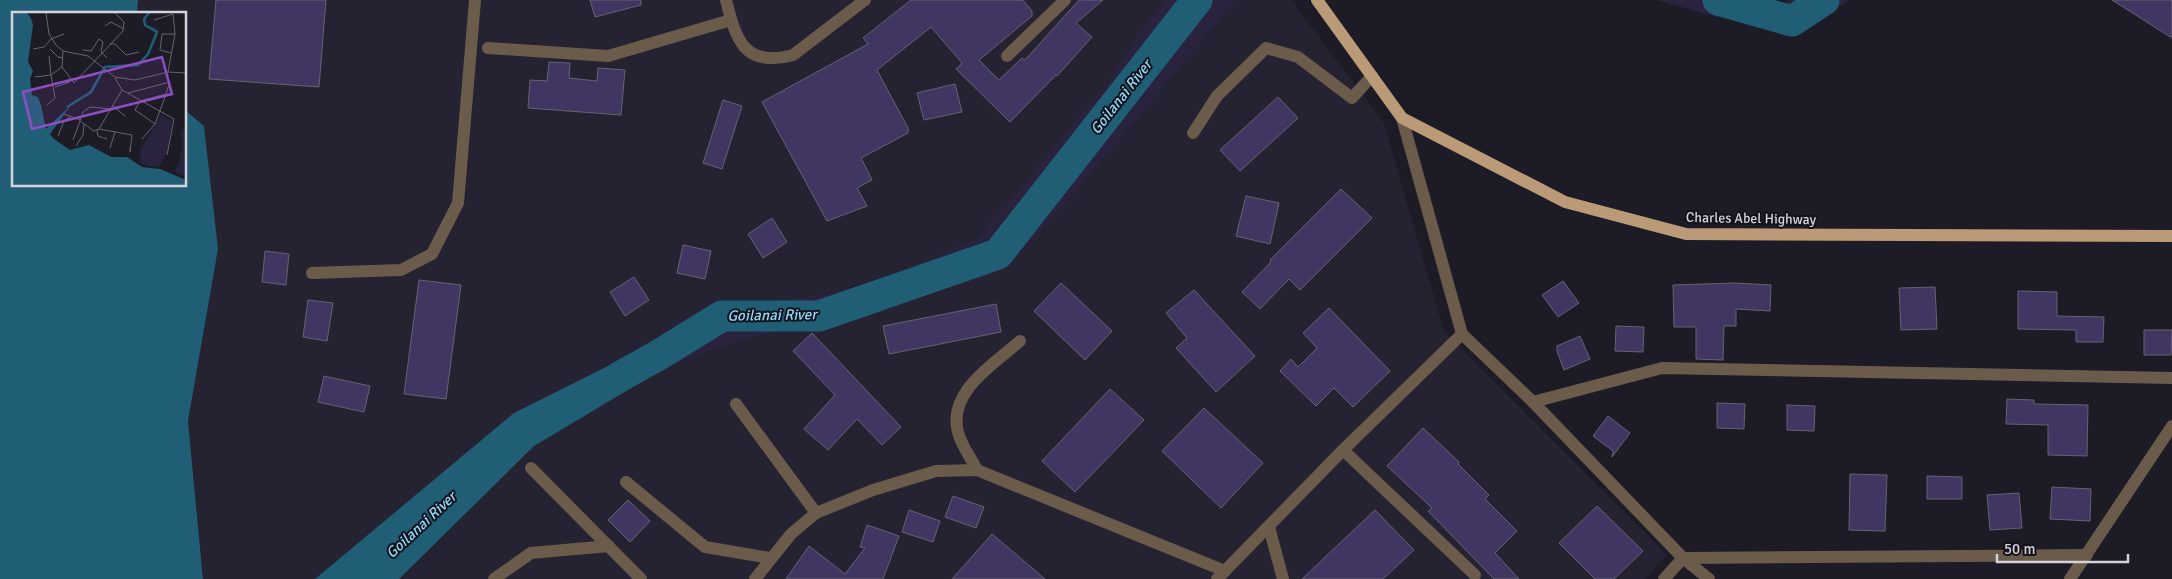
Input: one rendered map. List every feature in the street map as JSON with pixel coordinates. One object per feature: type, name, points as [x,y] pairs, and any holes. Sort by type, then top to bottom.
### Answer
[{"type":"main road","name":"Charles Abel Highway","points":[[1319,3],[1402,118],[1565,202],[1686,234],[2172,236]]},
{"type":"street","points":[[312,273],[401,270],[432,254],[458,204],[474,0]]},
{"type":"street","points":[[726,0],[739,42],[750,54],[778,59],[793,55],[865,0]]},
{"type":"street","points":[[1007,56],[1065,0]]},
{"type":"street","points":[[488,48],[608,56],[731,20]]},
{"type":"street","points":[[1193,133],[1217,96],[1266,48],[1298,57],[1352,98],[1372,76]]},
{"type":"street","points":[[1402,118],[1462,334],[1533,402],[1683,558],[1709,579]]},
{"type":"street","points":[[755,579],[791,534],[816,513],[873,490],[936,471],[977,470],[1221,575],[1343,450],[1462,334]]},
{"type":"street","points":[[977,470],[958,432],[956,410],[972,383],[1020,341]]},
{"type":"street","points":[[1533,402],[1662,368],[2172,378]]},
{"type":"street","points":[[736,404],[816,513]]},
{"type":"street","points":[[2070,579],[2172,426]]},
{"type":"street","points":[[1343,450],[1475,575]]},
{"type":"street","points":[[531,468],[641,579]]},
{"type":"street","points":[[626,482],[705,547],[770,558]]},
{"type":"street","points":[[1269,527],[1282,579]]},
{"type":"street","points":[[494,579],[496,575],[531,552],[608,546]]},
{"type":"street","points":[[1664,579],[1683,558],[2087,555]]},
{"type":"shaded area","points":[[138,0],[1291,0],[1384,123],[1444,331],[1667,555],[1645,579],[203,579],[188,421],[218,249],[204,126],[186,111],[186,12],[137,12]]},
{"type":"shaded area","points":[[1165,0],[1236,0],[1072,196],[1011,262],[850,317],[756,336],[700,354],[663,369],[650,345],[661,337],[713,310],[868,288],[977,238],[1107,84],[1145,23]]},
{"type":"shaded area","points":[[1656,0],[1773,0],[1783,3],[1789,0],[1849,0],[1800,34],[1709,15]]},
{"type":"water","points":[[0,0],[138,0],[137,12],[12,12],[12,186],[186,186],[186,111],[204,126],[218,249],[188,421],[203,579],[0,579]]},
{"type":"water","points":[[650,345],[663,369],[534,446],[399,579],[315,579],[514,413]]},
{"type":"building","points":[[216,0],[326,0],[319,87],[209,79]]},
{"type":"building","points":[[590,0],[641,0],[641,5],[595,17]]},
{"type":"building","points":[[911,0],[1023,0],[1032,11],[1032,16],[979,60],[999,80],[1022,58],[1025,60],[1079,0],[1103,0],[1076,23],[1092,37],[1057,76],[1010,122],[956,69],[962,63],[931,27],[877,70],[908,128],[908,133],[861,158],[872,180],[857,188],[867,206],[827,221],[762,102],[868,44],[863,38]]},
{"type":"building","points":[[2112,0],[2172,0],[2172,38]]},
{"type":"building","points":[[549,62],[570,63],[569,78],[597,81],[598,68],[625,70],[621,115],[528,108],[530,80],[547,81]]},
{"type":"building","points":[[955,84],[962,112],[924,120],[917,93]]},
{"type":"building","points":[[1278,97],[1298,118],[1240,171],[1220,150]]},
{"type":"building","points":[[723,100],[742,106],[722,169],[703,163]]},
{"type":"building","points":[[1341,189],[1372,218],[1300,290],[1289,279],[1260,309],[1242,292],[1271,262],[1270,260]]},
{"type":"building","points":[[1246,196],[1279,203],[1270,244],[1236,236]]},
{"type":"building","points":[[772,218],[787,242],[763,258],[748,234]]},
{"type":"building","points":[[683,245],[711,251],[705,279],[677,273]]},
{"type":"building","points":[[265,251],[289,254],[286,285],[262,282]]},
{"type":"building","points":[[634,277],[649,300],[625,316],[610,292]]},
{"type":"building","points":[[419,280],[461,285],[446,399],[404,394]]},
{"type":"building","points":[[1563,281],[1579,303],[1558,317],[1542,295]]},
{"type":"building","points":[[1061,283],[1112,331],[1085,360],[1034,311]]},
{"type":"building","points":[[1735,283],[1771,285],[1770,311],[1736,309],[1736,326],[1724,326],[1723,360],[1696,359],[1696,327],[1674,327],[1673,285]]},
{"type":"building","points":[[1935,287],[1937,329],[1901,330],[1899,288]]},
{"type":"building","points":[[1194,290],[1255,356],[1216,392],[1176,348],[1187,338],[1166,313]]},
{"type":"building","points":[[2018,291],[2057,292],[2057,316],[2104,317],[2103,342],[2076,342],[2076,330],[2018,329]]},
{"type":"building","points":[[308,300],[333,303],[327,341],[303,337]]},
{"type":"building","points":[[996,304],[1001,332],[889,354],[883,326]]},
{"type":"building","points":[[1329,308],[1390,371],[1353,407],[1334,388],[1316,406],[1280,371],[1291,359],[1298,367],[1317,348],[1303,333]]},
{"type":"building","points":[[1616,326],[1644,327],[1643,352],[1615,351]]},
{"type":"building","points":[[2144,330],[2172,330],[2171,355],[2144,355]]},
{"type":"building","points":[[812,333],[901,427],[882,445],[857,419],[828,450],[804,429],[835,395],[793,351]]},
{"type":"building","points":[[1580,336],[1590,359],[1564,370],[1557,346]]},
{"type":"building","points":[[324,376],[370,386],[364,412],[318,402]]},
{"type":"building","points":[[1110,389],[1144,420],[1075,492],[1042,461]]},
{"type":"building","points":[[2007,399],[2034,400],[2034,404],[2088,405],[2087,456],[2048,455],[2048,425],[2006,424]]},
{"type":"building","points":[[1717,403],[1745,404],[1744,429],[1717,428]]},
{"type":"building","points":[[1787,405],[1815,406],[1814,431],[1787,430]]},
{"type":"building","points":[[1204,408],[1263,463],[1221,508],[1162,451]]},
{"type":"building","points":[[1608,416],[1630,433],[1612,457],[1613,451],[1593,436]]},
{"type":"building","points":[[1423,428],[1459,462],[1458,464],[1489,495],[1485,499],[1517,531],[1495,553],[1519,579],[1494,579],[1428,511],[1432,508],[1387,466]]},
{"type":"building","points":[[1850,474],[1887,475],[1885,531],[1849,530]]},
{"type":"building","points":[[1927,476],[1962,477],[1962,499],[1927,499]]},
{"type":"building","points":[[2052,487],[2091,489],[2090,521],[2050,519]]},
{"type":"building","points":[[2019,493],[2022,528],[1990,530],[1987,495]]},
{"type":"building","points":[[953,496],[984,507],[976,528],[945,517]]},
{"type":"building","points":[[628,500],[650,521],[630,542],[608,520]]},
{"type":"building","points":[[1597,506],[1643,551],[1614,579],[1595,579],[1559,543]]},
{"type":"building","points":[[909,510],[940,521],[933,542],[902,532]]},
{"type":"building","points":[[1375,510],[1414,550],[1383,579],[1302,579]]},
{"type":"building","points":[[867,525],[899,536],[883,579],[786,579],[809,546],[845,574],[865,548],[860,547]]},
{"type":"building","points":[[992,534],[1045,579],[952,579]]},
{"type":"waterway","name":"Goilanai River","points":[[619,377],[722,316],[819,316],[998,254],[1197,0]]},
{"type":"waterway","name":"Goilanai River","points":[[1718,0],[1792,21],[1824,0]]}]
